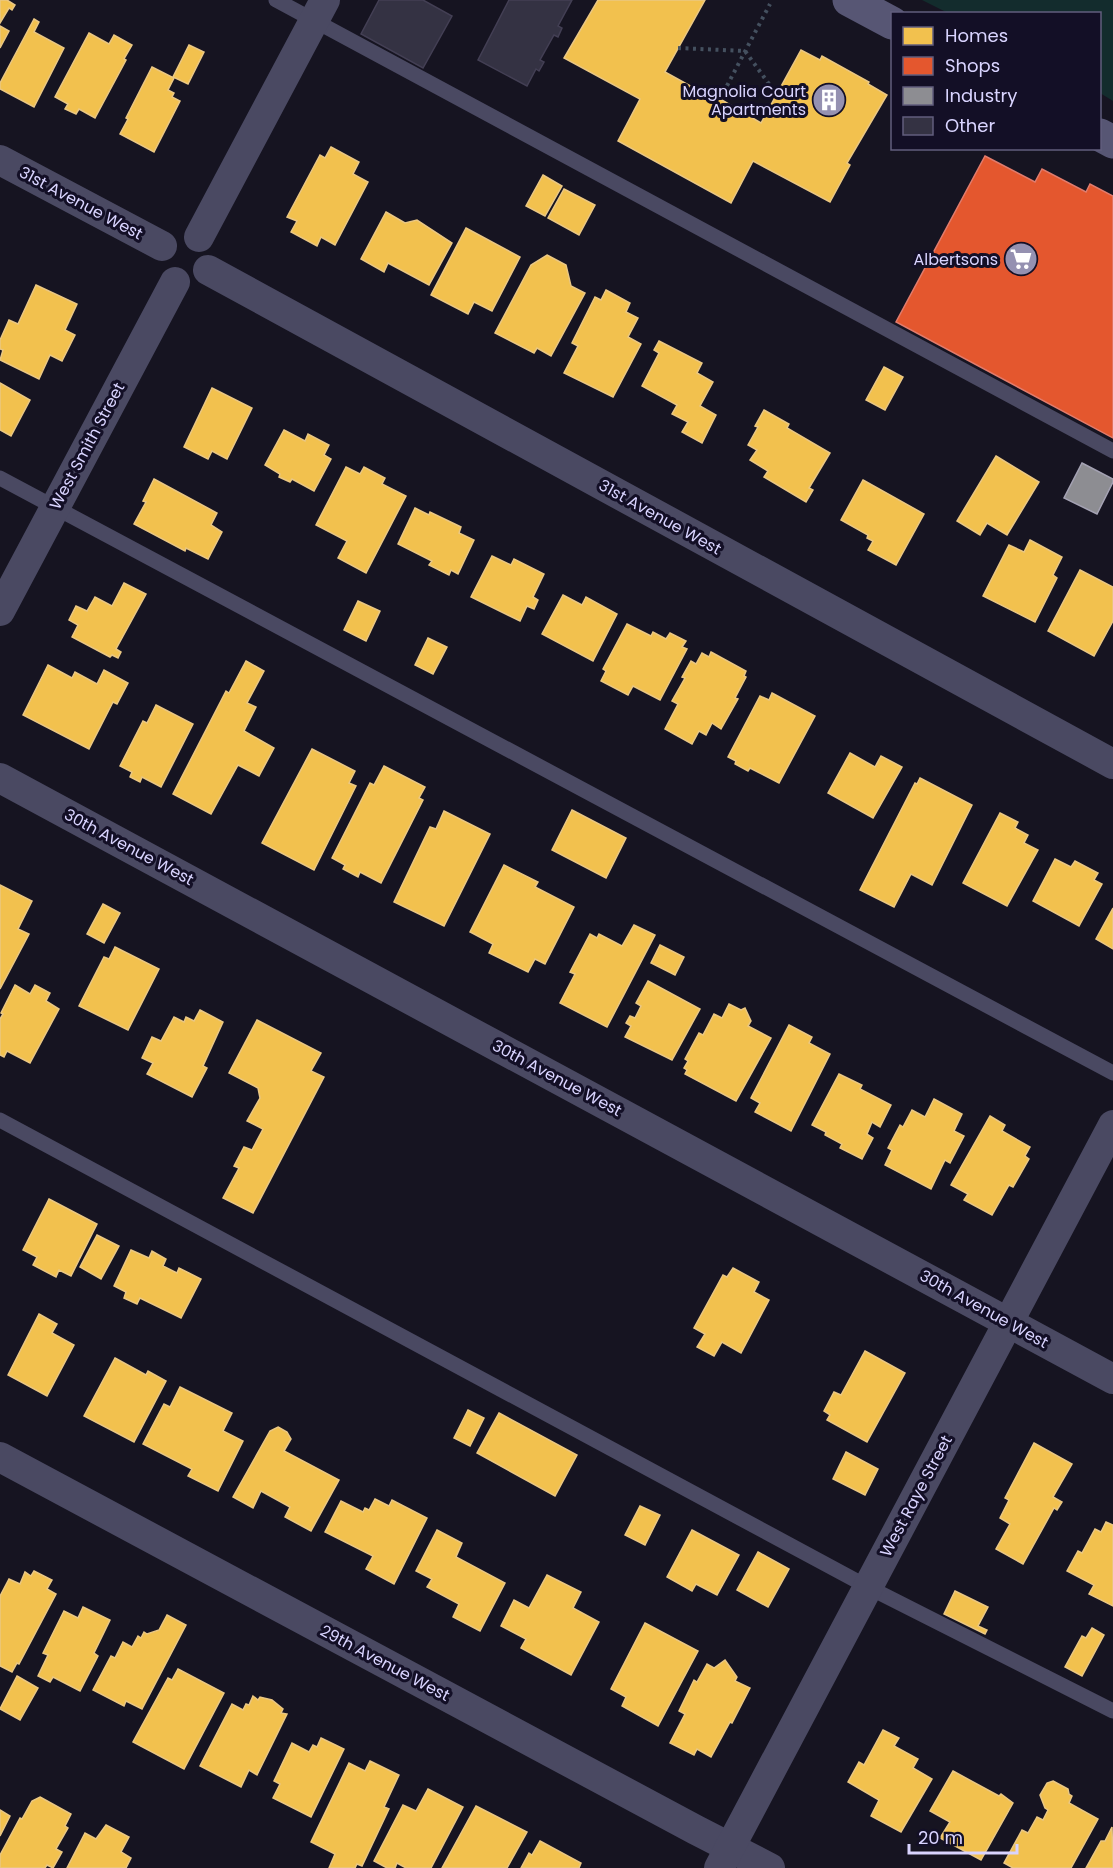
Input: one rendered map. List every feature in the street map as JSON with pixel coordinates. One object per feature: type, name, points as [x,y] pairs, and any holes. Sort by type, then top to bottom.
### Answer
[{"type":"street","points":[[849,0],[891,22]]},
{"type":"street","points":[[199,237],[320,10]]},
{"type":"street","name":"31st Avenue West","points":[[0,160],[162,246]]},
{"type":"street","points":[[186,232],[199,237],[208,248],[210,263],[208,270],[197,282],[182,284],[175,282],[163,273],[160,267],[162,246],[166,240],[178,233],[186,232]]},
{"type":"street","name":"31st Avenue West","points":[[208,270],[1113,764]]},
{"type":"street","name":"West Smith Street","points":[[0,610],[175,282]]},
{"type":"street","name":"30th Avenue West","points":[[0,778],[1113,1379]]},
{"type":"street","name":"West Raye Street","points":[[724,1858],[1113,1125]]},
{"type":"street","name":"29th Avenue West","points":[[0,1457],[724,1858],[771,1868]]},
{"type":"lane","points":[[276,0],[320,10],[1113,451]]},
{"type":"lane","points":[[0,478],[1113,1073]]},
{"type":"lane","points":[[0,1120],[868,1587],[1113,1711]]},
{"type":"path","points":[[720,99],[770,4]]},
{"type":"path","points":[[678,48],[745,51]]},
{"type":"path","points":[[745,51],[777,95]]},
{"type":"green space","points":[[922,0],[1113,0],[1113,101],[1101,94],[1101,12],[946,12]]},
{"type":"building: Homes","points":[[0,0],[7,0],[15,5],[12,10],[9,8],[0,23]]},
{"type":"building: Homes","name":"Magnolia Court Apartments","points":[[598,0],[705,0],[665,72],[703,93],[705,90],[761,123],[801,50],[820,60],[822,56],[869,82],[868,84],[887,95],[847,163],[850,165],[830,202],[753,161],[731,203],[618,141],[640,99],[564,58]]},
{"type":"building: Homes","points":[[34,19],[39,22],[34,32],[64,48],[34,107],[0,89],[0,83]]},
{"type":"building: Homes","points":[[0,26],[9,31],[0,48]]},
{"type":"building: Homes","points":[[89,33],[109,44],[114,35],[132,45],[95,118],[79,109],[76,114],[65,109],[68,104],[55,97]]},
{"type":"building: Homes","points":[[189,45],[204,52],[188,84],[173,77]]},
{"type":"building: Homes","points":[[152,67],[174,78],[168,90],[174,93],[172,97],[180,101],[154,152],[120,134]]},
{"type":"building: Homes","points":[[331,147],[359,162],[353,174],[368,182],[335,245],[321,237],[317,246],[291,232],[297,221],[287,217],[320,155],[325,158]]},
{"type":"building: Homes","points":[[543,175],[562,186],[545,216],[526,206]]},
{"type":"building: Homes","points":[[564,189],[595,205],[579,235],[548,218]]},
{"type":"building: Homes","points":[[386,212],[405,223],[417,220],[452,243],[429,285],[388,263],[384,272],[361,259]]},
{"type":"building: Homes","points":[[466,228],[520,257],[492,311],[474,302],[468,314],[431,295]]},
{"type":"building: Homes","points":[[547,255],[566,265],[571,286],[585,293],[551,356],[537,348],[534,353],[495,333],[531,265]]},
{"type":"building: Homes","points":[[36,285],[77,304],[65,330],[75,335],[62,361],[50,355],[39,379],[0,360],[3,350],[0,349],[0,340],[9,320],[18,324]]},
{"type":"building: Homes","points":[[606,290],[630,303],[626,312],[638,318],[628,337],[641,344],[613,397],[564,373],[578,346],[572,343],[595,297],[601,300]]},
{"type":"building: Homes","points":[[659,341],[702,363],[697,373],[713,382],[700,406],[716,415],[702,443],[682,432],[688,422],[672,414],[677,405],[642,386],[659,353],[654,350]]},
{"type":"building: Homes","points":[[884,367],[903,377],[885,410],[866,400]]},
{"type":"building: Homes","points":[[0,383],[30,400],[11,436],[0,430]]},
{"type":"building: Homes","points":[[212,388],[252,408],[227,459],[212,451],[208,459],[184,447]]},
{"type":"building: Homes","points":[[764,410],[789,424],[787,428],[830,453],[809,488],[813,490],[806,502],[764,477],[768,471],[750,460],[757,450],[748,445]]},
{"type":"building: Homes","points":[[284,430],[305,441],[308,434],[329,445],[324,455],[331,459],[314,491],[292,479],[290,482],[279,477],[280,474],[265,465]]},
{"type":"building: Homes","points":[[996,456],[1039,482],[1007,535],[987,523],[980,535],[957,521]]},
{"type":"building: Homes","points":[[346,467],[360,474],[364,467],[385,478],[382,484],[406,496],[366,573],[338,558],[347,541],[316,525]]},
{"type":"building: Homes","points":[[154,479],[217,513],[211,525],[222,532],[208,559],[186,548],[185,551],[134,524],[146,502],[143,501]]},
{"type":"building: Homes","points":[[863,480],[924,514],[896,565],[868,550],[873,541],[867,538],[868,535],[841,520]]},
{"type":"building: Homes","points":[[415,508],[429,515],[430,512],[461,527],[459,533],[474,540],[458,574],[451,570],[449,575],[429,565],[432,561],[398,544]]},
{"type":"building: Homes","points":[[1030,540],[1062,557],[1053,575],[1057,578],[1035,622],[983,596],[1009,545],[1024,552]]},
{"type":"building: Homes","points":[[492,556],[511,565],[514,559],[544,574],[533,597],[538,600],[534,609],[527,606],[520,621],[471,597]]},
{"type":"building: Homes","points":[[1080,570],[1113,587],[1113,621],[1094,656],[1048,631]]},
{"type":"building: Homes","points":[[124,583],[146,594],[116,649],[121,652],[118,658],[112,655],[110,657],[72,637],[78,625],[69,620],[76,606],[87,611],[95,597],[112,606]]},
{"type":"building: Homes","points":[[563,595],[582,605],[586,597],[617,614],[593,661],[542,634]]},
{"type":"building: Homes","points":[[358,601],[380,611],[366,641],[344,630]]},
{"type":"building: Homes","points":[[627,624],[651,636],[653,632],[666,639],[670,633],[686,641],[682,647],[687,649],[660,700],[633,686],[628,695],[601,681],[606,671],[603,669]]},
{"type":"building: Homes","points":[[428,638],[447,647],[433,674],[415,665]]},
{"type":"building: Homes","points":[[711,652],[746,671],[744,676],[746,677],[735,698],[738,699],[721,729],[712,723],[706,735],[699,731],[692,744],[665,729],[678,704],[672,701],[685,678],[682,677],[691,661],[696,664],[702,653],[709,657]]},
{"type":"building: Homes","points":[[246,661],[264,671],[247,703],[256,707],[244,731],[274,748],[259,776],[238,765],[211,814],[173,794],[226,691],[229,693]]},
{"type":"building: Homes","points":[[48,665],[72,678],[75,672],[97,684],[104,670],[128,683],[117,704],[113,702],[89,749],[23,715]]},
{"type":"building: Homes","points":[[772,693],[815,716],[779,783],[750,768],[748,771],[728,757],[760,696],[769,700]]},
{"type":"building: Homes","points":[[156,705],[193,724],[161,787],[142,777],[140,782],[130,777],[132,772],[120,766],[143,721],[147,723]]},
{"type":"building: Homes","points":[[312,749],[355,771],[349,783],[356,786],[314,870],[262,843]]},
{"type":"building: Homes","points":[[850,753],[875,767],[881,756],[902,767],[873,818],[828,793]]},
{"type":"building: Homes","points":[[384,766],[425,787],[419,798],[423,800],[381,883],[360,872],[358,877],[343,869],[345,865],[332,858],[370,783],[374,785]]},
{"type":"building: Homes","points":[[920,778],[972,805],[932,885],[911,874],[894,907],[860,890],[915,783],[917,784]]},
{"type":"building: Homes","points":[[572,810],[626,838],[606,878],[552,850]]},
{"type":"building: Homes","points":[[444,811],[490,834],[444,926],[394,902],[430,827],[436,829]]},
{"type":"building: Homes","points":[[1000,813],[1018,822],[1015,828],[1028,835],[1024,843],[1038,850],[1007,906],[963,883]]},
{"type":"building: Homes","points":[[1055,859],[1071,867],[1075,861],[1098,873],[1094,880],[1102,884],[1079,926],[1033,901]]},
{"type":"building: Homes","points":[[504,865],[538,882],[535,887],[574,907],[545,964],[535,959],[528,972],[489,953],[493,944],[470,932]]},
{"type":"building: Homes","points":[[0,885],[32,901],[18,929],[29,934],[0,989]]},
{"type":"building: Homes","points":[[103,904],[120,913],[104,943],[87,934]]},
{"type":"building: Homes","points":[[1113,908],[1113,949],[1096,939]]},
{"type":"building: Homes","points":[[634,925],[655,935],[607,1027],[560,1003],[575,974],[570,972],[590,934],[597,938],[599,934],[622,946]]},
{"type":"building: Homes","points":[[660,945],[684,957],[675,975],[651,963]]},
{"type":"building: Homes","points":[[115,947],[159,969],[128,1030],[79,1006],[104,957],[109,959]]},
{"type":"building: Homes","points":[[648,981],[700,1009],[672,1060],[625,1037],[631,1026],[626,1023],[630,1016],[635,1018],[641,1006],[636,1003]]},
{"type":"building: Homes","points":[[15,985],[30,994],[35,985],[50,993],[46,1001],[59,1009],[30,1063],[7,1051],[4,1057],[0,1055],[0,1019],[3,1014],[1,1013]]},
{"type":"building: Homes","points":[[729,1004],[741,1010],[745,1008],[751,1021],[748,1026],[771,1038],[736,1101],[685,1074],[687,1070],[684,1068],[688,1061],[685,1059],[699,1033],[703,1035],[714,1014],[722,1018]]},
{"type":"building: Homes","points":[[200,1010],[223,1022],[203,1066],[207,1068],[192,1097],[147,1074],[153,1063],[142,1058],[152,1037],[161,1041],[174,1017],[184,1022],[186,1017],[194,1021]]},
{"type":"building: Homes","points":[[257,1020],[321,1053],[311,1071],[324,1077],[253,1213],[223,1198],[239,1168],[234,1166],[244,1147],[252,1150],[263,1129],[247,1121],[260,1098],[258,1088],[229,1073]]},
{"type":"building: Homes","points":[[789,1025],[812,1037],[809,1043],[830,1054],[791,1131],[755,1112],[760,1103],[751,1098]]},
{"type":"building: Homes","points":[[839,1074],[862,1085],[860,1089],[891,1105],[880,1127],[872,1122],[867,1134],[873,1138],[862,1159],[840,1148],[842,1144],[812,1125]]},
{"type":"building: Homes","points":[[934,1099],[962,1114],[954,1131],[964,1136],[950,1163],[945,1160],[931,1189],[885,1165],[892,1150],[888,1148],[900,1125],[903,1127],[912,1110],[925,1117]]},
{"type":"building: Homes","points":[[990,1116],[1005,1125],[1002,1131],[1030,1147],[1025,1156],[1029,1159],[1013,1187],[1009,1185],[992,1215],[964,1200],[968,1194],[951,1185]]},
{"type":"building: Homes","points":[[49,1199],[97,1224],[71,1276],[59,1270],[56,1277],[33,1265],[37,1257],[23,1250]]},
{"type":"building: Homes","points":[[97,1235],[119,1246],[101,1279],[80,1267]]},
{"type":"building: Homes","points":[[131,1250],[149,1258],[152,1251],[166,1259],[163,1266],[177,1273],[179,1268],[201,1279],[181,1318],[140,1298],[137,1304],[124,1298],[126,1292],[114,1286]]},
{"type":"building: Homes","points":[[733,1268],[759,1282],[754,1292],[769,1300],[741,1353],[722,1342],[714,1356],[697,1347],[705,1334],[694,1328],[723,1275],[727,1277]]},
{"type":"building: Homes","points":[[39,1314],[57,1324],[52,1333],[74,1345],[47,1396],[8,1375]]},
{"type":"building: Homes","points":[[865,1351],[905,1373],[867,1442],[827,1420],[830,1415],[824,1411],[834,1392],[841,1395]]},
{"type":"building: Homes","points":[[115,1358],[146,1375],[148,1371],[166,1381],[134,1442],[84,1416]]},
{"type":"building: Homes","points":[[180,1387],[232,1413],[223,1431],[243,1441],[218,1491],[188,1476],[192,1469],[143,1444],[164,1404],[170,1407]]},
{"type":"building: Homes","points":[[468,1410],[484,1418],[470,1446],[454,1438]]},
{"type":"building: Homes","points":[[499,1413],[577,1455],[555,1496],[477,1453]]},
{"type":"building: Homes","points":[[278,1427],[287,1432],[291,1439],[284,1451],[339,1480],[311,1531],[285,1517],[290,1507],[261,1491],[253,1508],[233,1497],[270,1431]]},
{"type":"building: Homes","points":[[1034,1443],[1072,1464],[1053,1497],[1062,1502],[1057,1510],[1054,1508],[1023,1564],[996,1549],[1010,1524],[1000,1518],[1009,1500],[1005,1498]]},
{"type":"building: Homes","points":[[846,1452],[878,1469],[865,1495],[833,1479]]},
{"type":"building: Homes","points":[[375,1499],[389,1506],[392,1500],[427,1518],[394,1584],[366,1569],[373,1556],[325,1532],[341,1501],[363,1512],[365,1508],[369,1510]]},
{"type":"building: Homes","points":[[640,1506],[660,1515],[645,1545],[625,1535]]},
{"type":"building: Homes","points":[[1106,1522],[1113,1525],[1113,1606],[1089,1594],[1094,1585],[1067,1571],[1078,1551],[1082,1553],[1095,1529],[1101,1532]]},
{"type":"building: Homes","points":[[437,1530],[462,1543],[456,1557],[505,1583],[480,1631],[453,1617],[459,1604],[427,1587],[432,1579],[416,1571]]},
{"type":"building: Homes","points":[[692,1530],[739,1555],[717,1595],[696,1584],[692,1591],[667,1577]]},
{"type":"building: Homes","points":[[758,1552],[789,1569],[768,1607],[737,1590]]},
{"type":"building: Homes","points":[[34,1571],[52,1580],[47,1589],[56,1594],[19,1664],[17,1663],[12,1672],[0,1666],[0,1596],[9,1579],[20,1584],[25,1572],[31,1576]]},
{"type":"building: Homes","points":[[547,1575],[581,1592],[573,1608],[599,1622],[571,1675],[521,1648],[526,1639],[501,1626],[514,1600],[529,1608]]},
{"type":"building: Homes","points":[[955,1591],[988,1607],[978,1626],[987,1630],[985,1634],[944,1614]]},
{"type":"building: Homes","points":[[83,1607],[110,1620],[94,1653],[98,1656],[80,1691],[53,1677],[50,1682],[38,1676],[48,1655],[43,1653],[64,1611],[78,1618]]},
{"type":"building: Homes","points":[[167,1615],[186,1625],[142,1709],[126,1701],[124,1706],[93,1690],[111,1656],[115,1658],[123,1642],[132,1647],[138,1636],[141,1638],[144,1632],[147,1634],[159,1630]]},
{"type":"building: Homes","points":[[645,1623],[698,1651],[658,1726],[622,1706],[626,1697],[611,1689]]},
{"type":"building: Homes","points":[[1092,1628],[1104,1635],[1082,1676],[1065,1667],[1082,1636],[1086,1638]]},
{"type":"building: Homes","points":[[725,1660],[737,1677],[735,1681],[750,1688],[711,1757],[697,1749],[694,1755],[670,1743],[685,1714],[679,1711],[694,1680],[697,1682],[707,1664],[714,1668]]},
{"type":"building: Homes","points":[[178,1669],[224,1693],[184,1769],[133,1742],[168,1678],[172,1680]]},
{"type":"building: Homes","points":[[17,1676],[38,1688],[20,1720],[0,1709]]},
{"type":"building: Homes","points":[[253,1696],[258,1700],[260,1697],[272,1700],[283,1709],[281,1713],[287,1714],[257,1775],[249,1770],[241,1787],[200,1766],[232,1704],[243,1710],[246,1704],[249,1705]]},
{"type":"building: Homes","points":[[883,1730],[899,1738],[894,1746],[918,1759],[913,1768],[932,1779],[901,1832],[871,1816],[879,1800],[848,1782],[859,1762],[864,1765]]},
{"type":"building: Homes","points":[[321,1738],[344,1749],[311,1817],[273,1798],[280,1784],[274,1781],[292,1743],[309,1752],[313,1745],[317,1747]]},
{"type":"building: Homes","points":[[370,1761],[399,1775],[384,1807],[389,1809],[362,1866],[357,1864],[355,1868],[329,1868],[335,1854],[311,1842],[349,1763],[365,1771]]},
{"type":"building: Homes","points":[[953,1771],[999,1796],[1001,1794],[1013,1803],[981,1860],[940,1838],[950,1822],[930,1811]]},
{"type":"building: Homes","points":[[1053,1781],[1068,1789],[1072,1796],[1069,1803],[1098,1819],[1071,1868],[1013,1868],[1004,1863],[1022,1830],[1028,1833],[1037,1817],[1043,1820],[1048,1810],[1040,1795],[1047,1783]]},
{"type":"building: Homes","points":[[428,1789],[463,1807],[431,1868],[406,1868],[397,1863],[395,1868],[387,1868],[374,1861],[403,1805],[416,1811]]},
{"type":"building: Homes","points":[[40,1797],[71,1814],[65,1826],[68,1828],[56,1849],[62,1852],[53,1868],[47,1865],[45,1868],[0,1868],[0,1855],[20,1818],[22,1819],[32,1801]]},
{"type":"building: Homes","points":[[476,1806],[527,1832],[507,1868],[442,1868]]},
{"type":"building: Homes","points":[[0,1810],[10,1816],[0,1836]]},
{"type":"building: Homes","points":[[106,1825],[129,1837],[121,1852],[131,1858],[126,1868],[67,1868],[85,1833],[96,1839]]},
{"type":"building: Homes","points":[[1112,1827],[1113,1868],[1086,1868],[1101,1841],[1105,1841]]},
{"type":"building: Homes","points":[[540,1841],[581,1863],[579,1868],[521,1868],[529,1853],[532,1855]]},
{"type":"building: Shops","name":"Albertsons","points":[[985,156],[1035,182],[1042,169],[1086,192],[1090,184],[1113,196],[1113,438],[896,322]]},
{"type":"building: Industry","points":[[1082,463],[1113,479],[1097,514],[1064,498]]},
{"type":"building: Other","points":[[379,0],[423,0],[452,16],[423,68],[361,34]]},
{"type":"building: Other","points":[[509,0],[572,0],[558,26],[562,28],[558,37],[554,35],[540,60],[544,62],[539,71],[536,69],[527,86],[478,60]]},
{"type":"place","name":"Magnolia Court Apartments","points":[[829,100]]},
{"type":"place","name":"Albertsons","points":[[1021,259]]}]
